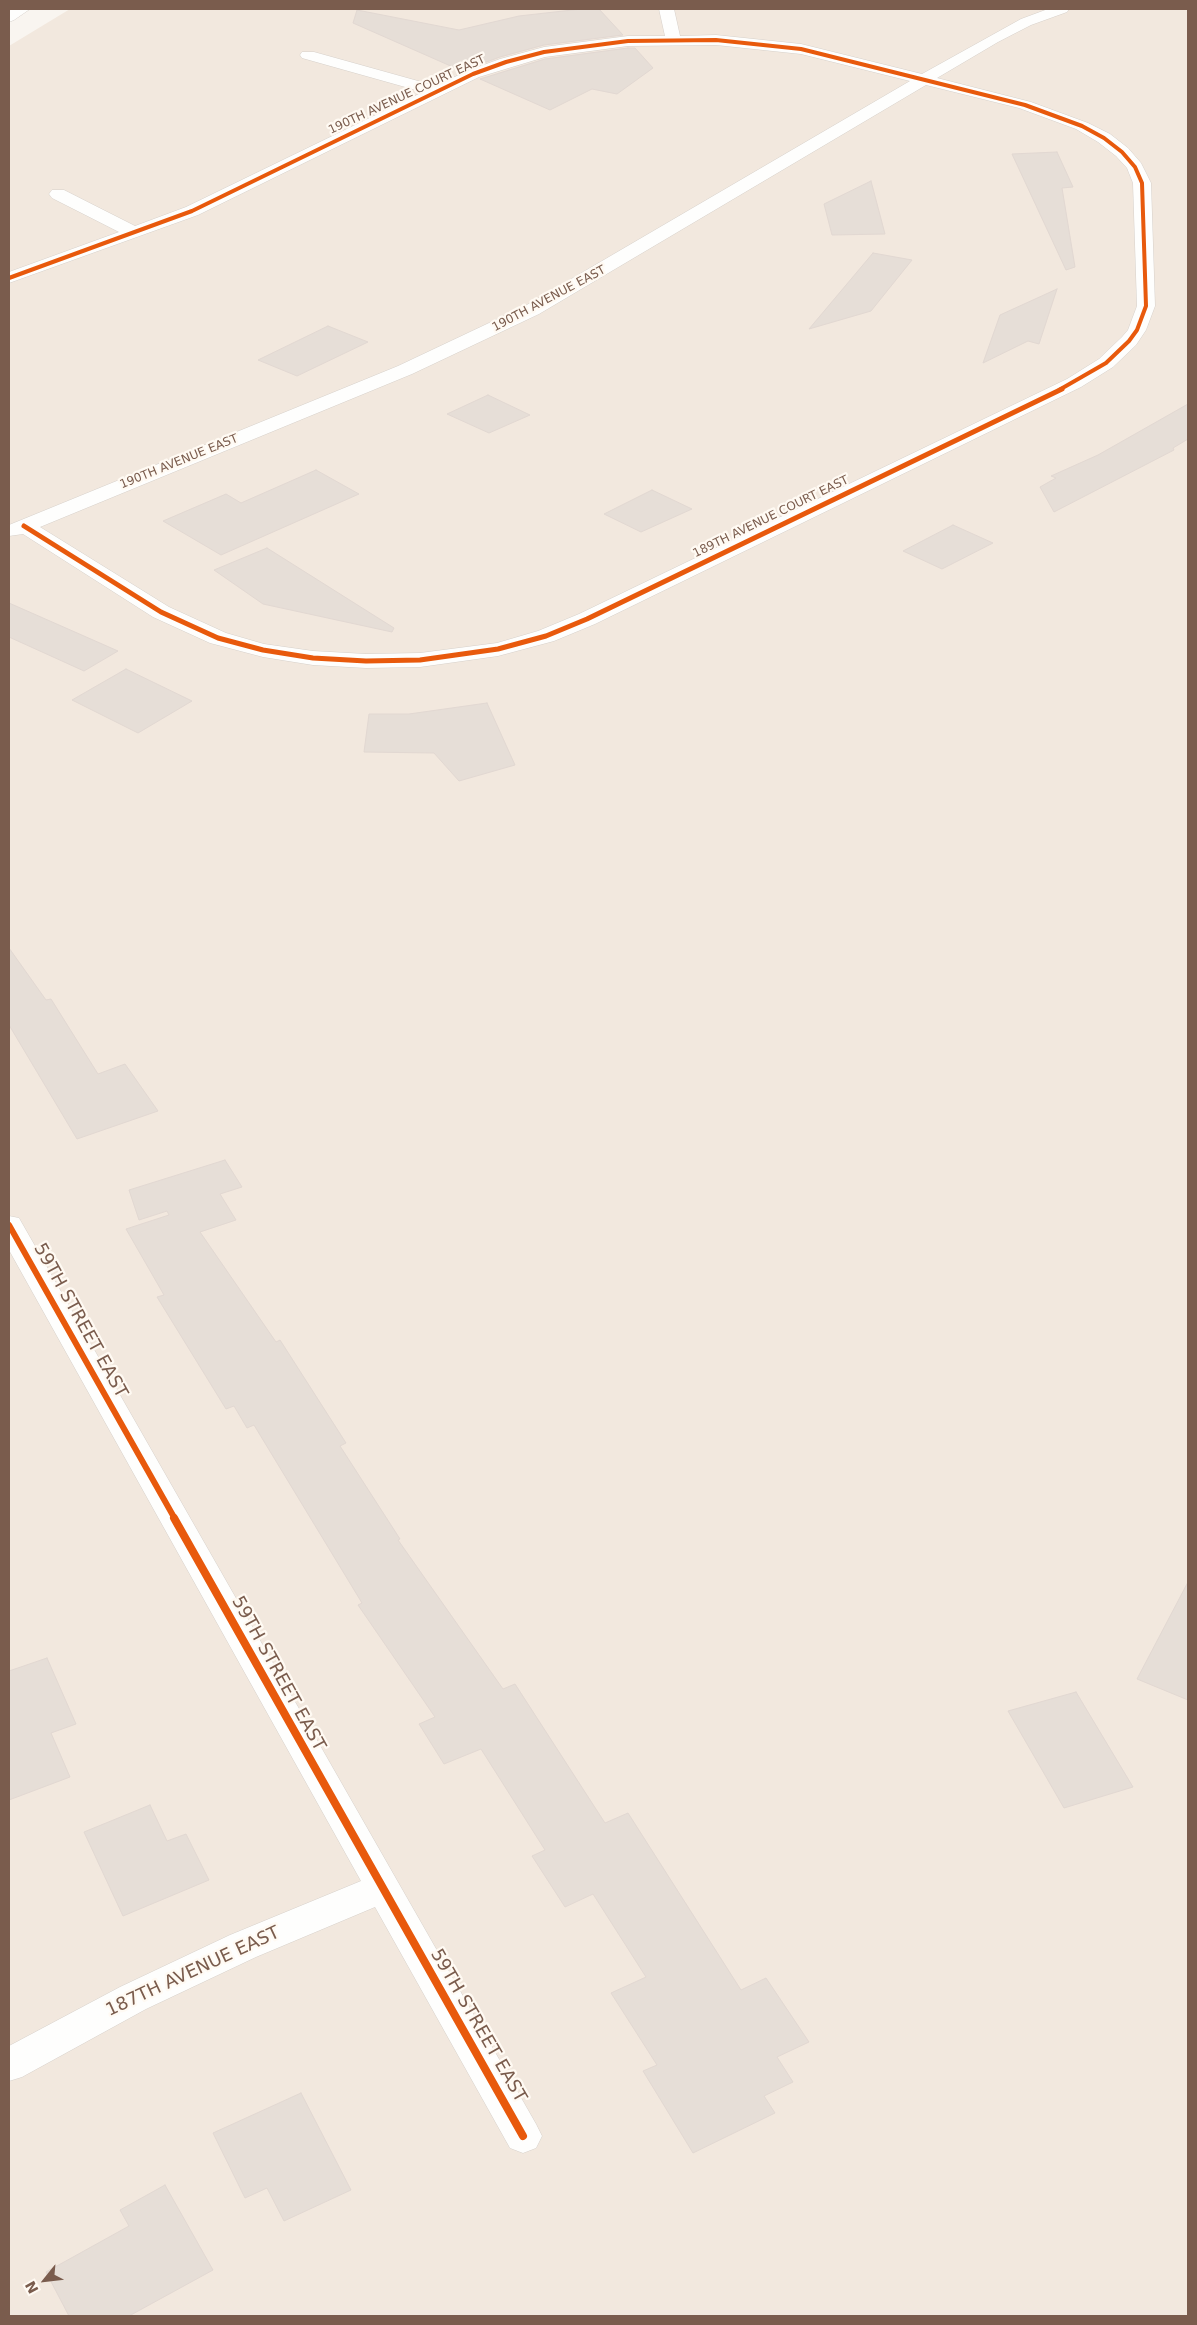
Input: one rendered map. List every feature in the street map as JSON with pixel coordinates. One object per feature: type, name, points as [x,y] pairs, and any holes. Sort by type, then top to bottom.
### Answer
[{"type":"street","points":[[9,17],[22,9]]},
{"type":"street","points":[[667,9],[673,39]]},
{"type":"street","name":"190TH AVENUE EAST","points":[[17,529],[405,370],[532,310],[1009,30],[1062,9]]},
{"type":"street","name":"190TH AVENUE COURT EAST","points":[[9,278],[192,211],[473,74],[544,52],[611,42],[673,39],[725,40],[801,49],[926,80]]},
{"type":"street","points":[[308,55],[437,91]]},
{"type":"street","name":"189TH AVENUE COURT EAST","points":[[17,529],[161,612],[218,638],[263,650],[313,658],[366,662],[447,657],[498,649],[546,636],[587,619],[1074,383],[1099,368],[1119,352],[1129,341],[1143,318],[1147,294],[1142,182],[1135,167],[1122,152],[1104,138],[1082,126],[1025,106],[926,80]]},
{"type":"street","points":[[58,194],[135,233]]},
{"type":"street","name":"59TH STREET EAST","points":[[9,1225],[523,2136]]},
{"type":"street","name":"187TH AVENUE EAST","points":[[9,2066],[134,1998],[243,1946],[382,1888]]},
{"type":"shaded area","points":[[70,9],[1188,9],[1188,2316],[9,2316],[9,46]]},
{"type":"building","points":[[581,9],[599,9],[623,35],[544,45],[500,57],[462,71],[353,23],[357,10],[459,30],[519,16]]},
{"type":"building","points":[[635,48],[653,68],[617,94],[592,89],[550,110],[480,79],[545,59]]},
{"type":"building","points":[[1057,152],[1073,187],[1062,188],[1075,267],[1066,270],[1012,154]]},
{"type":"building","points":[[871,181],[885,234],[832,235],[824,204]]},
{"type":"building","points":[[873,253],[912,260],[871,311],[809,329]]},
{"type":"building","points":[[1057,289],[1039,344],[1028,341],[983,363],[1000,315]]},
{"type":"building","points":[[328,326],[368,342],[297,376],[258,360]]},
{"type":"building","points":[[488,395],[530,415],[489,433],[447,414]]},
{"type":"building","points":[[1188,404],[1188,439],[1173,448],[1174,450],[1054,512],[1040,487],[1056,478],[1051,476],[1098,455]]},
{"type":"building","points":[[316,470],[359,494],[221,555],[163,521],[226,494],[241,503]]},
{"type":"building","points":[[652,490],[692,509],[641,532],[604,514]]},
{"type":"building","points":[[953,525],[993,543],[942,569],[903,551]]},
{"type":"building","points":[[267,548],[394,628],[392,632],[263,604],[214,570]]},
{"type":"building","points":[[9,603],[118,651],[84,671],[9,637]]},
{"type":"building","points":[[126,669],[192,701],[138,733],[72,700]]},
{"type":"building","points":[[487,703],[515,765],[459,781],[434,753],[364,752],[369,714],[409,714]]},
{"type":"building","points":[[9,948],[46,1000],[51,999],[98,1074],[125,1064],[158,1111],[77,1139],[9,1025]]},
{"type":"building","points":[[225,1160],[242,1187],[220,1194],[236,1220],[200,1232],[276,1342],[280,1340],[346,1443],[340,1446],[400,1539],[398,1540],[503,1689],[515,1684],[605,1823],[628,1813],[741,1990],[766,1978],[809,2042],[777,2057],[793,2082],[764,2096],[775,2113],[693,2153],[643,2071],[657,2065],[611,1993],[646,1977],[593,1894],[565,1907],[532,1856],[545,1850],[481,1749],[444,1764],[419,1724],[435,1717],[358,1605],[362,1603],[254,1425],[247,1428],[234,1406],[226,1409],[157,1297],[164,1295],[126,1229],[169,1215],[167,1211],[139,1220],[129,1190]]},
{"type":"building","points":[[1188,1582],[1188,1700],[1137,1679]]},
{"type":"building","points":[[47,1658],[76,1724],[51,1733],[70,1777],[9,1800],[9,1671]]},
{"type":"building","points":[[1076,1692],[1133,1787],[1064,1808],[1008,1711]]},
{"type":"building","points":[[150,1805],[167,1841],[186,1834],[209,1880],[123,1916],[84,1832]]},
{"type":"building","points":[[301,2093],[351,2190],[284,2221],[267,2188],[245,2198],[213,2133]]},
{"type":"building","points":[[165,2185],[213,2270],[129,2316],[69,2316],[46,2272],[129,2226],[120,2210]]},
{"type":"cycle path","points":[[9,278],[192,211],[473,74],[506,62],[544,52],[628,41],[716,40],[801,49],[1025,105],[1082,126],[1104,138],[1122,152],[1135,167],[1142,183],[1146,306],[1137,330],[1129,341],[1106,363],[1074,383],[587,619],[546,636],[498,649],[420,660],[366,661],[313,658],[263,650],[218,638],[161,612],[24,526]]},
{"type":"cycle path","points":[[9,1225],[523,2136]]}]
